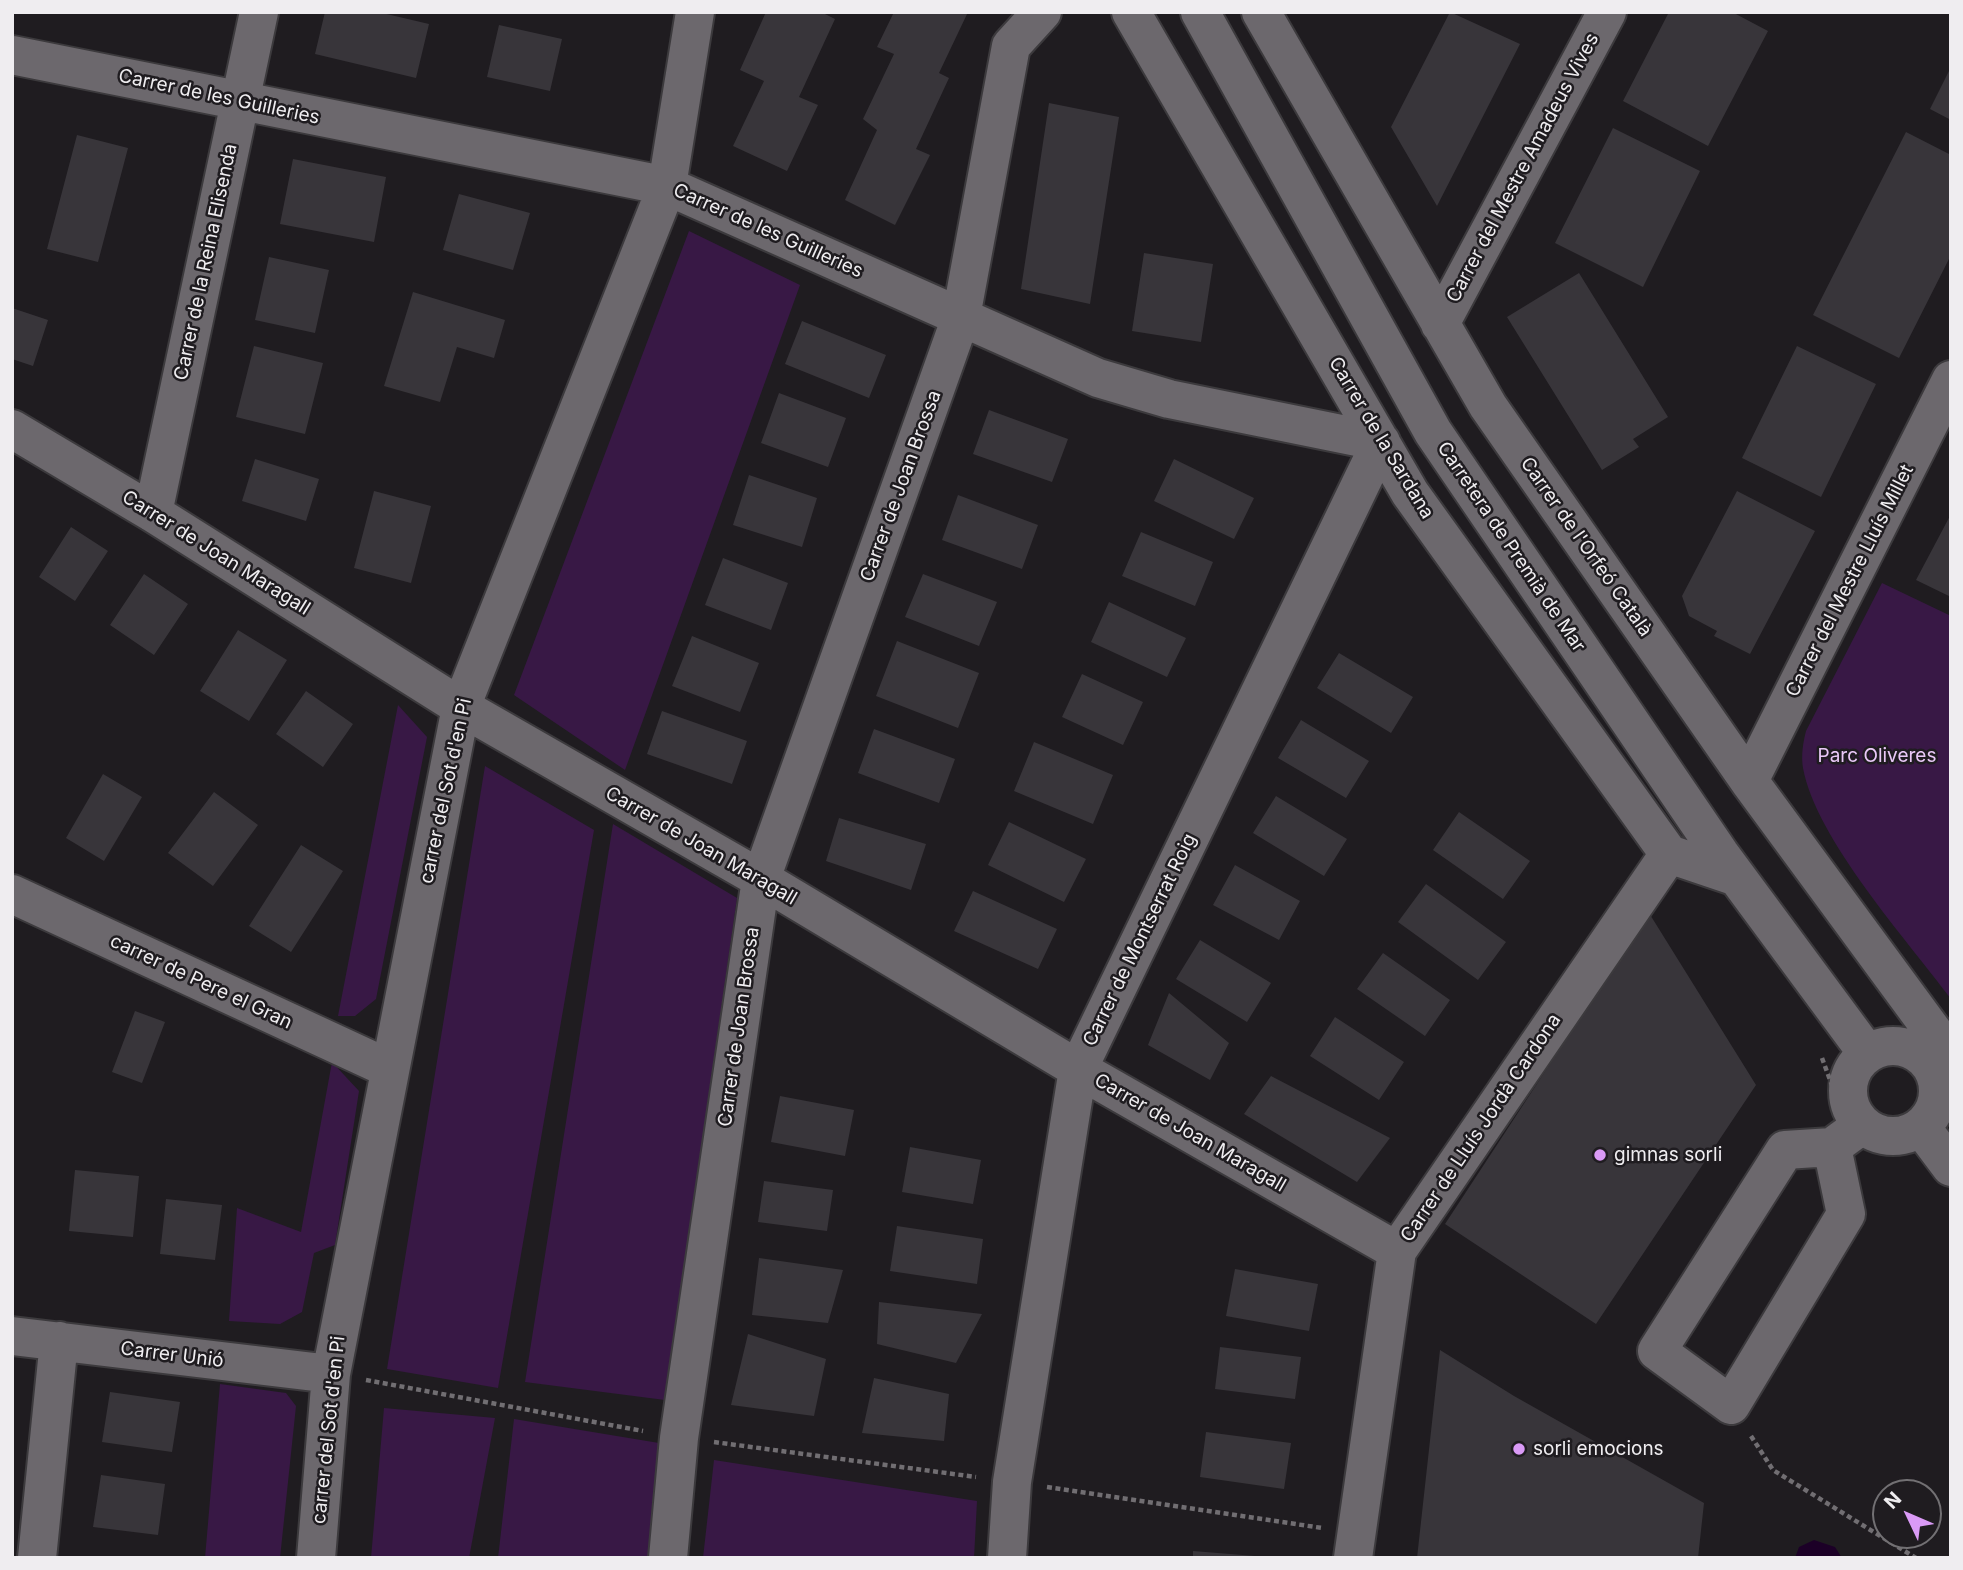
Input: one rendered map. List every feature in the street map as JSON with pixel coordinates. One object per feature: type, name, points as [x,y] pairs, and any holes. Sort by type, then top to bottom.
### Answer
[{"type":"street","name":"Carrer de la Reina Elisenda","points":[[153,513],[259,12]]},
{"type":"street","name":"carrer del Sot d'en Pi","points":[[316,1558],[331,1374],[461,707],[667,186],[695,12]]},
{"type":"street","name":"Carrer de Joan Brossa","points":[[668,1558],[679,1438],[761,879],[961,317],[1011,46],[1042,12]]},
{"type":"street","name":"Carrer de la Sardana","points":[[1131,12],[1410,494],[1669,854]]},
{"type":"street","name":"Carretera de Premià de Mar","points":[[1200,12],[1433,432],[1737,877],[1867,1053]]},
{"type":"street","name":"Carrer de l'Orfeó Català","points":[[1261,12],[1488,406],[1749,781],[1951,1056]]},
{"type":"street","name":"Carrer del Mestre Amadeus Vives","points":[[1440,324],[1607,12]]},
{"type":"street","name":"Carrer de les Guilleries","points":[[12,55],[667,186],[1098,378],[1169,399],[1381,442]]},
{"type":"street","name":"Carrer del Mestre Lluís Millet","points":[[1749,781],[1951,380]]},
{"type":"street","name":"Carrer de Joan Maragall","points":[[12,429],[153,513],[461,707],[761,879],[1077,1069],[1397,1251]]},
{"type":"street","name":"Carrer de Montserrat Roig","points":[[1007,1558],[1013,1482],[1077,1069],[1381,442]]},
{"type":"street","points":[[1669,854],[1737,877]]},
{"type":"street","name":"Carrer de Lluís Jordà Cardona","points":[[1354,1545],[1397,1251],[1669,854]]},
{"type":"street","name":"carrer de Pere el Gran","points":[[12,894],[390,1069]]},
{"type":"street","points":[[1906,1046],[1911,1002]]},
{"type":"street","points":[[1906,1046],[1885,1045],[1867,1053],[1852,1072],[1848,1095],[1848,1135],[1846,1214],[1731,1405],[1657,1351],[1785,1150],[1848,1135],[1875,1133],[1899,1136],[1921,1127],[1945,1096],[1935,1072],[1923,1056],[1906,1046]]},
{"type":"street","points":[[1921,1127],[1951,1167]]},
{"type":"street","name":"Carrer Unió","points":[[12,1336],[331,1374]]},
{"type":"street","points":[[37,1558],[59,1341]]},
{"type":"path","points":[[1820,1054],[1848,1135]]},
{"type":"path","points":[[331,1374],[679,1438],[1013,1482],[1354,1545]]},
{"type":"path","points":[[1731,1405],[1773,1470],[1916,1558]]},
{"type":"green space","points":[[689,231],[800,285],[625,770],[514,695]]},
{"type":"green space","name":"Parc Oliveres","points":[[1882,583],[1951,616],[1951,999],[1888,919],[1844,857],[1811,796],[1803,768],[1806,731]]},
{"type":"green space","points":[[398,705],[427,737],[376,999],[355,1016],[338,1016]]},
{"type":"green space","points":[[485,766],[594,830],[498,1388],[387,1369]]},
{"type":"green space","points":[[613,824],[737,898],[665,1400],[525,1382]]},
{"type":"green space","points":[[332,1062],[359,1091],[335,1245],[314,1253],[302,1312],[280,1324],[229,1321],[237,1208],[301,1232]]},
{"type":"green space","points":[[220,1384],[286,1393],[296,1406],[280,1558],[205,1558]]},
{"type":"green space","points":[[384,1408],[495,1418],[469,1558],[371,1558]]},
{"type":"green space","points":[[514,1419],[665,1444],[653,1558],[498,1558]]},
{"type":"green space","points":[[714,1460],[977,1501],[974,1558],[703,1558]]},
{"type":"shaded area","points":[[1814,1540],[1835,1547],[1842,1558],[1795,1558],[1799,1547]]},
{"type":"building","points":[[325,12],[378,12],[429,24],[416,78],[315,54]]},
{"type":"building","points":[[766,12],[821,12],[835,19],[799,97],[818,105],[787,171],[733,146],[764,81],[740,70]]},
{"type":"building","points":[[894,12],[968,12],[939,73],[949,78],[916,149],[930,155],[895,225],[845,200],[877,130],[863,119],[894,54],[877,47]]},
{"type":"building","points":[[1450,12],[1520,44],[1437,206],[1391,127]]},
{"type":"building","points":[[1669,12],[1732,12],[1768,31],[1708,146],[1623,101]]},
{"type":"building","points":[[499,25],[562,39],[550,91],[487,77]]},
{"type":"building","points":[[1951,67],[1951,120],[1930,109]]},
{"type":"building","points":[[1049,103],[1119,117],[1090,304],[1021,289]]},
{"type":"building","points":[[1613,128],[1700,171],[1643,287],[1555,243]]},
{"type":"building","points":[[1906,132],[1951,155],[1951,255],[1899,358],[1813,315]]},
{"type":"building","points":[[77,135],[128,148],[98,262],[47,249]]},
{"type":"building","points":[[293,159],[386,177],[374,242],[280,224]]},
{"type":"building","points":[[459,194],[530,213],[513,270],[443,250]]},
{"type":"building","points":[[1144,253],[1213,264],[1201,342],[1132,331]]},
{"type":"building","points":[[269,257],[329,270],[315,333],[255,320]]},
{"type":"building","points":[[1579,273],[1668,417],[1633,439],[1639,447],[1602,470],[1507,317]]},
{"type":"building","points":[[413,292],[505,320],[494,358],[457,347],[440,402],[384,386]]},
{"type":"building","points":[[12,308],[48,320],[33,366],[12,359]]},
{"type":"building","points":[[802,321],[886,355],[869,398],[785,364]]},
{"type":"building","points":[[254,346],[323,363],[305,434],[236,417]]},
{"type":"building","points":[[1797,346],[1876,384],[1821,497],[1742,458]]},
{"type":"building","points":[[779,393],[846,418],[828,467],[761,443]]},
{"type":"building","points":[[989,410],[1068,439],[1052,482],[973,454]]},
{"type":"building","points":[[255,459],[319,479],[306,521],[242,501]]},
{"type":"building","points":[[1174,459],[1254,498],[1234,539],[1154,501]]},
{"type":"building","points":[[749,475],[817,498],[802,547],[733,525]]},
{"type":"building","points":[[374,491],[431,506],[411,583],[354,568]]},
{"type":"building","points":[[1737,491],[1815,531],[1750,654],[1714,636],[1717,631],[1689,616],[1682,596]]},
{"type":"building","points":[[958,495],[1038,525],[1022,569],[942,540]]},
{"type":"building","points":[[1951,514],[1951,597],[1916,580]]},
{"type":"building","points":[[71,527],[108,551],[75,601],[39,577]]},
{"type":"building","points":[[1141,532],[1213,562],[1195,606],[1122,576]]},
{"type":"building","points":[[723,558],[788,583],[771,630],[705,605]]},
{"type":"building","points":[[144,574],[188,604],[154,655],[110,625]]},
{"type":"building","points":[[923,574],[997,602],[979,646],[905,617]]},
{"type":"building","points":[[1109,602],[1186,638],[1167,677],[1091,642]]},
{"type":"building","points":[[238,630],[287,660],[249,721],[200,691]]},
{"type":"building","points":[[692,636],[759,663],[740,712],[672,686]]},
{"type":"building","points":[[897,641],[979,673],[958,728],[876,696]]},
{"type":"building","points":[[1339,653],[1413,697],[1391,733],[1317,688]]},
{"type":"building","points":[[1082,674],[1143,702],[1123,745],[1062,717]]},
{"type":"building","points":[[306,691],[353,724],[323,767],[276,734]]},
{"type":"building","points":[[662,711],[747,741],[732,784],[647,754]]},
{"type":"building","points":[[1301,720],[1369,761],[1346,798],[1278,758]]},
{"type":"building","points":[[874,729],[955,759],[939,803],[858,773]]},
{"type":"building","points":[[1034,742],[1113,775],[1093,824],[1014,791]]},
{"type":"building","points":[[103,774],[142,797],[104,861],[66,838]]},
{"type":"building","points":[[214,792],[258,825],[213,886],[168,853]]},
{"type":"building","points":[[1276,796],[1347,839],[1324,876],[1253,833]]},
{"type":"building","points":[[1459,812],[1530,861],[1503,899],[1433,850]]},
{"type":"building","points":[[839,818],[926,844],[911,890],[826,861]]},
{"type":"building","points":[[1009,822],[1086,859],[1064,902],[988,865]]},
{"type":"building","points":[[301,845],[343,871],[291,952],[249,926]]},
{"type":"building","points":[[1235,865],[1300,901],[1279,940],[1213,905]]},
{"type":"building","points":[[1426,884],[1506,942],[1478,980],[1398,922]]},
{"type":"building","points":[[973,891],[1057,929],[1038,969],[954,931]]},
{"type":"building","name":"gimnas sorli","points":[[1649,913],[1756,1085],[1596,1324],[1445,1224]]},
{"type":"building","points":[[1200,940],[1271,983],[1247,1022],[1176,979]]},
{"type":"building","points":[[1383,953],[1450,1000],[1425,1036],[1357,989]]},
{"type":"building","points":[[1169,993],[1229,1043],[1210,1080],[1148,1045]]},
{"type":"building","points":[[135,1011],[165,1022],[142,1083],[112,1072]]},
{"type":"building","points":[[1335,1017],[1404,1062],[1379,1100],[1310,1056]]},
{"type":"building","points":[[1271,1076],[1390,1138],[1357,1182],[1244,1114]]},
{"type":"building","points":[[780,1096],[854,1110],[845,1156],[771,1142]]},
{"type":"building","points":[[910,1147],[981,1160],[973,1204],[902,1192]]},
{"type":"building","points":[[75,1170],[139,1176],[133,1237],[69,1231]]},
{"type":"building","points":[[764,1181],[833,1190],[827,1231],[758,1222]]},
{"type":"building","points":[[166,1199],[222,1205],[215,1260],[160,1254]]},
{"type":"building","points":[[897,1226],[983,1239],[977,1284],[890,1271]]},
{"type":"building","points":[[759,1258],[843,1270],[828,1323],[752,1315]]},
{"type":"building","points":[[1235,1269],[1318,1284],[1309,1331],[1226,1316]]},
{"type":"building","points":[[879,1302],[982,1314],[956,1363],[877,1344]]},
{"type":"building","points":[[748,1334],[826,1359],[814,1416],[731,1405]]},
{"type":"building","points":[[1220,1347],[1301,1357],[1295,1399],[1215,1389]]},
{"type":"building","name":"sorli emocions","points":[[1440,1350],[1514,1396],[1704,1503],[1698,1558],[1417,1558]]},
{"type":"building","points":[[874,1378],[949,1394],[944,1441],[862,1433]]},
{"type":"building","points":[[110,1392],[180,1402],[172,1452],[102,1442]]},
{"type":"building","points":[[1206,1432],[1291,1443],[1284,1489],[1200,1477]]},
{"type":"building","points":[[101,1475],[165,1484],[158,1535],[93,1527]]},
{"type":"building","points":[[1193,1551],[1255,1556],[1255,1558],[1193,1558]]},
{"type":"place","name":"gimnas sorli","points":[[1600,1155]]},
{"type":"place","name":"sorli emocions","points":[[1519,1449]]}]
